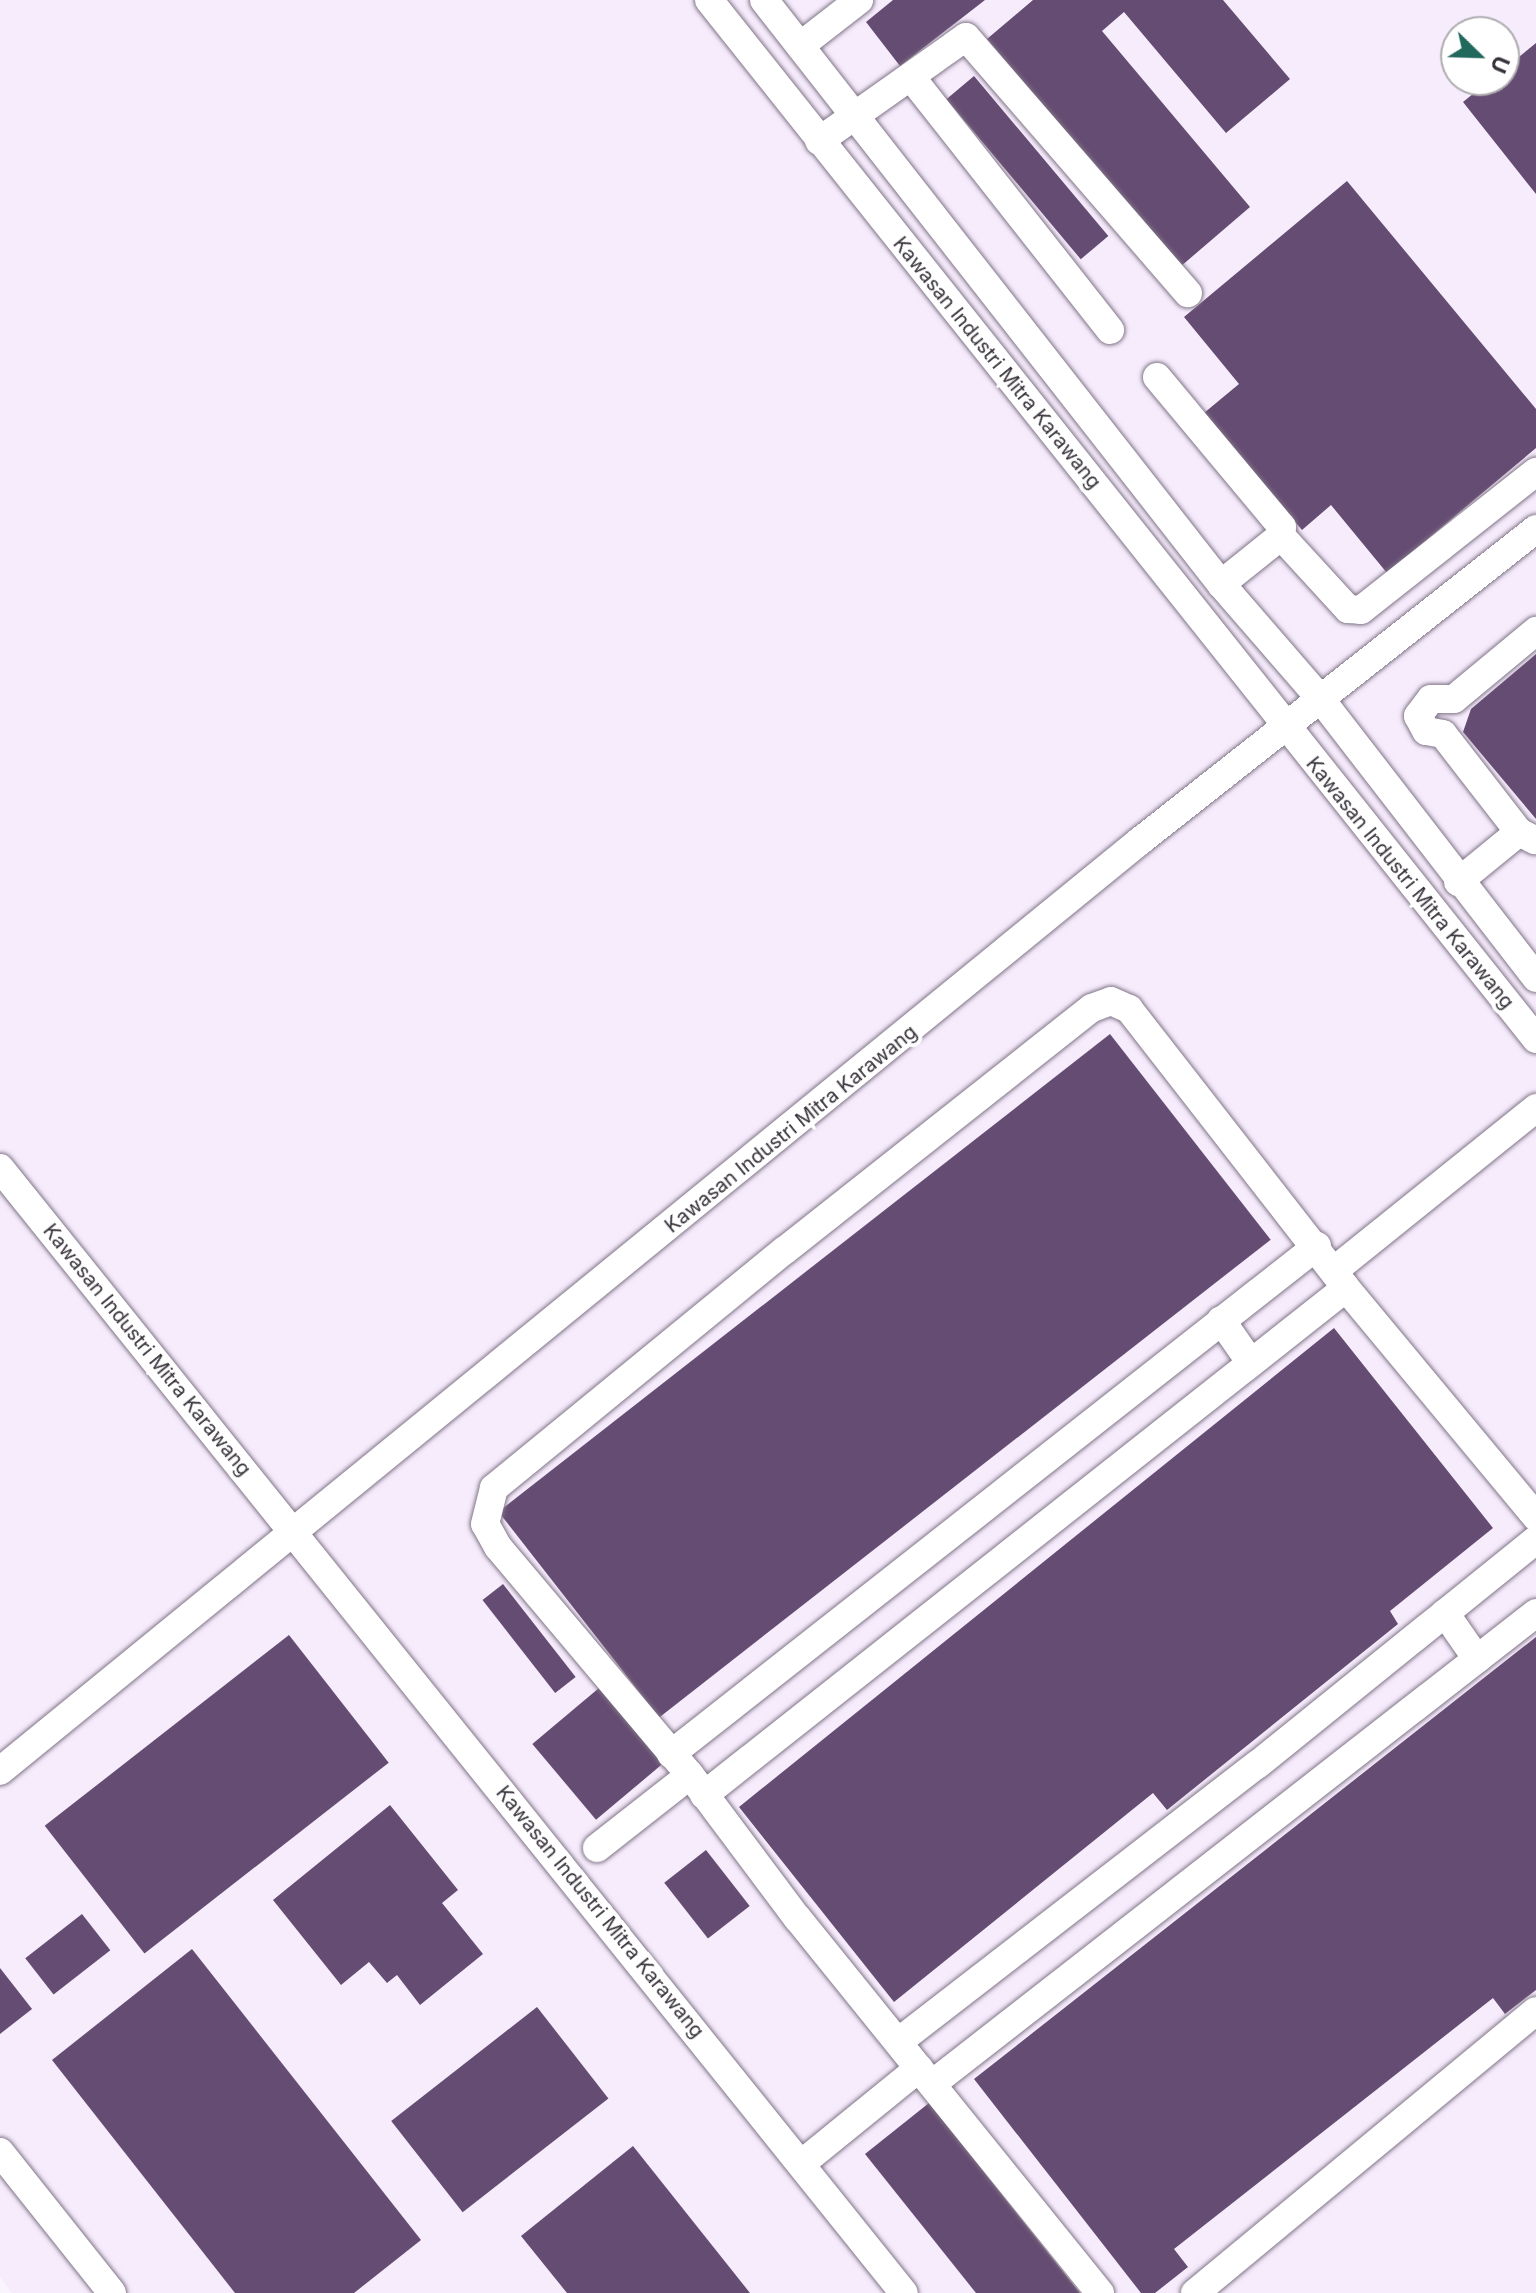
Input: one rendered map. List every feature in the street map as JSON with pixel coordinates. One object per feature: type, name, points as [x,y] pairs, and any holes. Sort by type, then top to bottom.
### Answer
[{"type":"street","name":"Kawasan Industri Mitra Karawang","points":[[709,0],[1536,1039]]},
{"type":"street","points":[[800,46],[859,0]]},
{"type":"street","name":"Kawasan Industri Mitra Karawang","points":[[773,3],[800,46],[1221,584],[1319,697],[1458,882],[1536,978]]},
{"type":"street","points":[[819,141],[858,118],[966,37],[1188,293]]},
{"type":"street","points":[[911,77],[1110,330]]},
{"type":"street","points":[[1157,377],[1278,519],[1281,536],[1348,609],[1361,610],[1536,472]]},
{"type":"street","points":[[1284,726],[1536,529]]},
{"type":"street","points":[[1221,584],[1281,536]]},
{"type":"street","points":[[1458,882],[1528,836],[1443,734],[1426,731],[1418,716],[1431,699],[1454,699],[1536,631]]},
{"type":"street","name":"Kawasan Industri Mitra Karawang","points":[[0,1771],[1284,726]]},
{"type":"street","points":[[1100,2293],[697,1785],[498,1547],[485,1524],[494,1488],[1067,1028],[1111,1001],[1129,1009],[1341,1278],[1536,1517]]},
{"type":"street","points":[[597,1848],[697,1785],[1251,1363],[1341,1278],[1536,1108]]},
{"type":"street","name":"Kawasan Industri Mitra Karawang","points":[[0,1168],[296,1531],[904,2293]]},
{"type":"street","points":[[671,1754],[1317,1246]]},
{"type":"street","points":[[1221,1320],[1251,1363]]},
{"type":"street","points":[[898,2042],[1536,1540]]},
{"type":"street","points":[[1445,1613],[1477,1659]]},
{"type":"street","points":[[801,2164],[925,2076],[1536,1613]]},
{"type":"street","points":[[1195,2293],[1536,2011]]},
{"type":"street","points":[[0,2152],[112,2293]]},
{"type":"shaded area","points":[[0,0],[1536,0],[1536,2293],[12,2293],[0,2277]]},
{"type":"building","points":[[893,0],[985,0],[900,66],[866,22]]},
{"type":"building","points":[[1033,0],[1223,0],[1290,79],[1226,133],[1124,12],[1102,31],[1250,207],[1180,267],[987,39]]},
{"type":"building","points":[[1536,43],[1536,194],[1463,102],[1470,96],[1520,96],[1520,56]]},
{"type":"building","points":[[974,76],[1108,236],[1081,259],[946,99]]},
{"type":"building","points":[[1347,181],[1536,409],[1536,448],[1387,573],[1331,505],[1302,530],[1204,413],[1239,384],[1184,317]]},
{"type":"building","points":[[1536,654],[1536,819],[1463,732],[1471,709]]},
{"type":"building","points":[[1110,1034],[1271,1240],[659,1717],[499,1512]]},
{"type":"building","points":[[1334,1328],[1493,1528],[1390,1611],[1398,1624],[1167,1810],[1153,1793],[894,2002],[739,1807]]},
{"type":"building","points":[[503,1584],[576,1677],[555,1693],[483,1600]]},
{"type":"building","points":[[289,1635],[389,1763],[144,1954],[45,1826]]},
{"type":"building","points":[[1536,1637],[1536,1990],[1505,2014],[1493,1998],[1174,2249],[1188,2267],[1155,2293],[1141,2293],[974,2079]]},
{"type":"building","points":[[599,1688],[663,1764],[596,1820],[532,1744]]},
{"type":"building","points":[[390,1805],[458,1890],[442,1903],[483,1954],[420,2005],[397,1975],[387,1983],[369,1962],[341,1985],[273,1900]]},
{"type":"building","points":[[706,1850],[750,1906],[708,1939],[664,1883]]},
{"type":"building","points":[[82,1914],[110,1950],[54,1995],[25,1958]]},
{"type":"building","points":[[192,1949],[421,2240],[354,2293],[235,2293],[52,2060]]},
{"type":"building","points":[[0,1968],[32,2009],[0,2034]]},
{"type":"building","points":[[537,2007],[608,2098],[463,2212],[391,2121]]},
{"type":"building","points":[[929,2103],[1080,2293],[976,2293],[865,2154]]},
{"type":"building","points":[[633,2146],[750,2293],[567,2293],[521,2236]]}]
